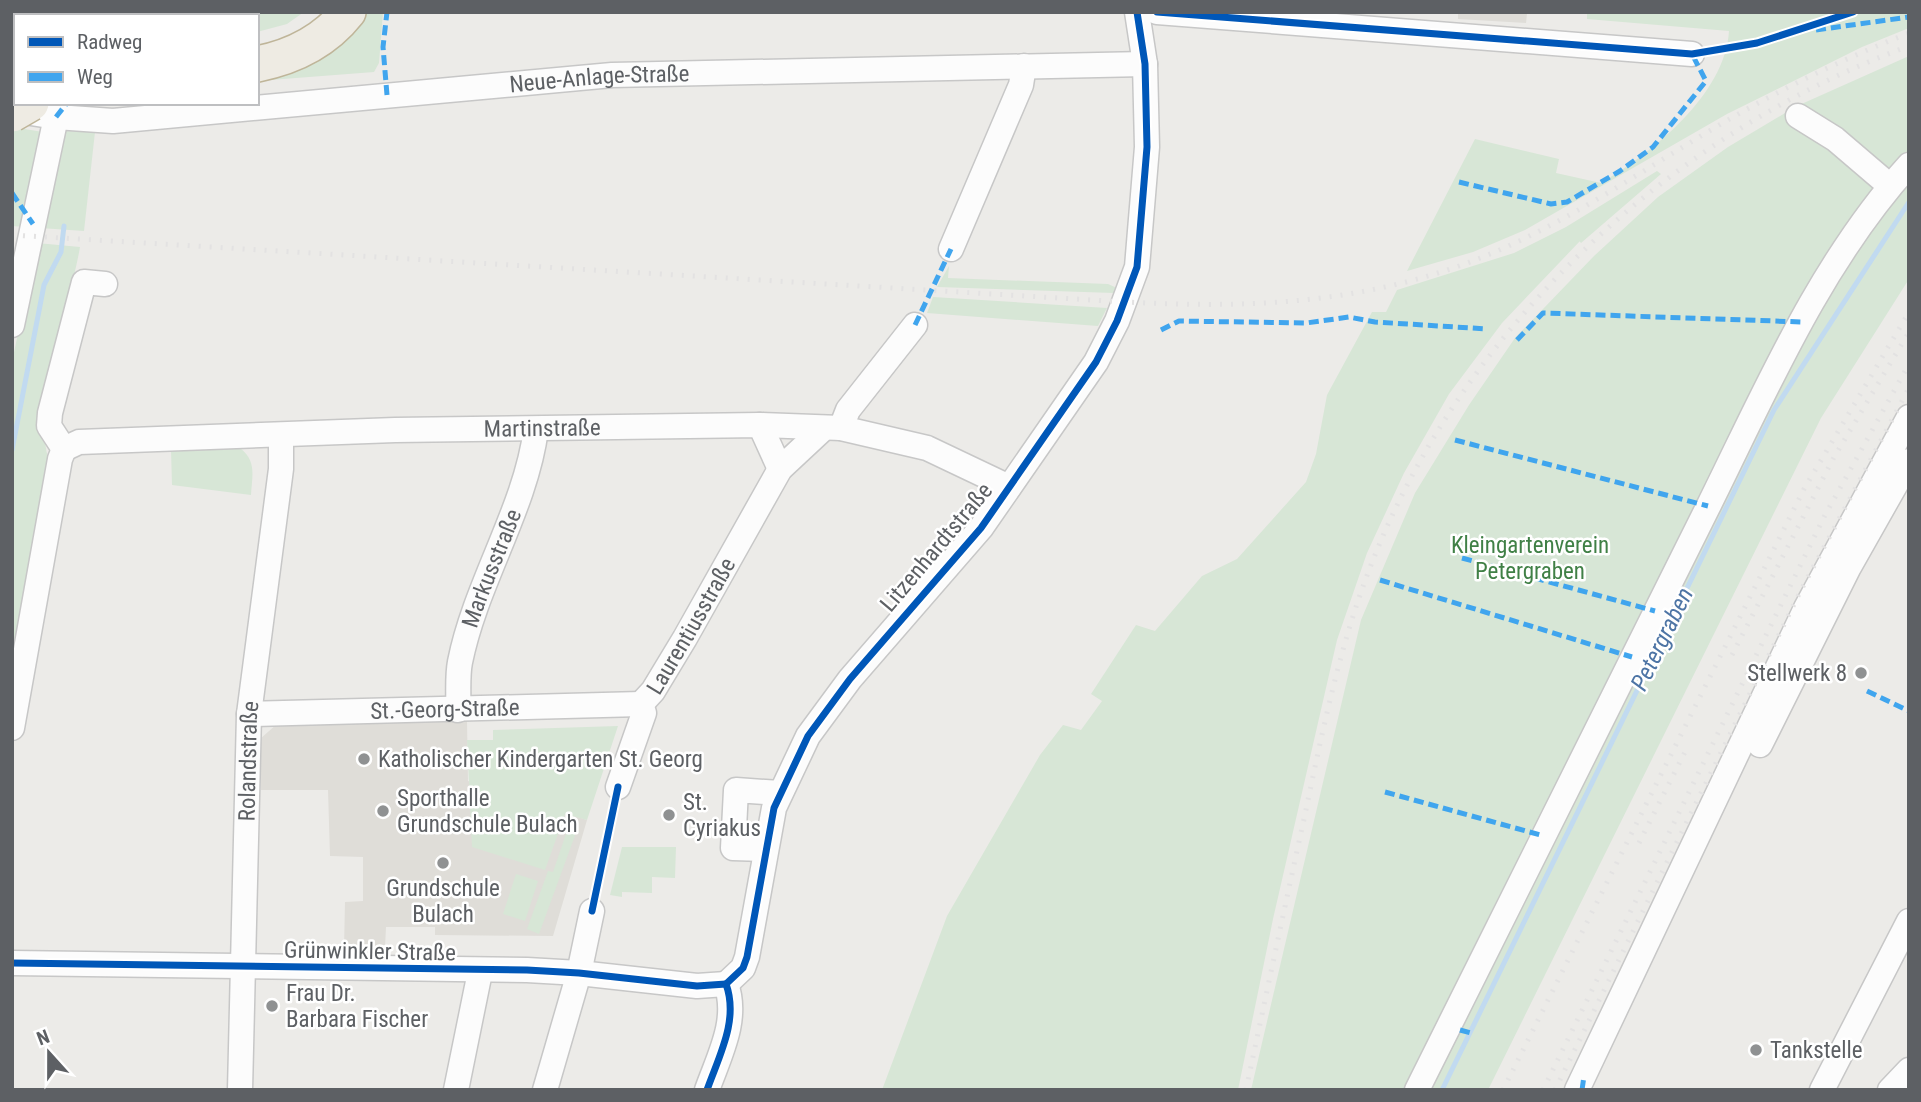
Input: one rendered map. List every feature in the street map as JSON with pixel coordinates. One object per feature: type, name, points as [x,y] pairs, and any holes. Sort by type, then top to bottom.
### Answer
[{"type":"highway","points":[[259,38],[295,29],[317,12]]},
{"type":"highway","points":[[259,63],[298,52],[324,38],[348,12]]},
{"type":"highway","points":[[12,112],[44,110]]},
{"type":"street","points":[[1147,13],[1692,54]]},
{"type":"street","name":"Litzenhardtstraße","points":[[726,984],[743,968],[747,957],[757,914],[765,849],[780,793],[808,736],[828,706],[981,528],[1096,362],[1130,288],[1137,267],[1147,148],[1147,13]]},
{"type":"street","name":"Neue-Anlage-Straße","points":[[44,110],[113,121],[612,75],[1145,64]]},
{"type":"street","points":[[950,249],[1021,85],[1024,66]]},
{"type":"street","points":[[12,325],[44,110]]},
{"type":"street","points":[[1798,116],[1835,139],[1890,186]]},
{"type":"street","points":[[1417,1090],[1759,400],[1827,278],[1890,186],[1909,165]]},
{"type":"street","points":[[12,728],[60,459],[64,449],[49,426],[50,413],[84,282],[105,284]]},
{"type":"street","name":"Laurentiusstraße","points":[[618,788],[644,713],[641,704],[653,691],[685,638],[780,469],[832,428],[915,325]]},
{"type":"street","points":[[1577,1090],[1806,608],[1909,417]]},
{"type":"street","points":[[760,425],[780,469]]},
{"type":"street","name":"Martinstraße","points":[[64,449],[79,442],[281,435],[760,425],[832,428],[927,448],[1009,487]]},
{"type":"street","name":"Markusstraße","points":[[458,710],[460,664],[489,568],[533,455],[536,429]]},
{"type":"street","name":"Rolandstraße","points":[[240,1090],[248,714],[281,469],[281,435]]},
{"type":"street","points":[[1616,1007],[1628,1008],[1634,1004],[1643,988],[1832,601],[1909,461]]},
{"type":"street","name":"St.-Georg-Straße","points":[[248,714],[641,704]]},
{"type":"street","points":[[765,849],[733,848],[736,790],[780,793]]},
{"type":"street","points":[[545,1090],[579,973],[592,911]]},
{"type":"street","points":[[1822,1090],[1909,922]]},
{"type":"street","name":"Grünwinkler Straße","points":[[12,963],[579,973],[698,986],[726,984]]},
{"type":"street","points":[[456,1090],[480,972]]},
{"type":"street","points":[[707,1090],[728,1030],[732,1009],[726,984]]},
{"type":"street","points":[[1891,1090],[1909,1070]]},
{"type":"shaded area","points":[[1458,12],[1527,14],[1526,23],[1458,19]]},
{"type":"shaded area","name":"Grundschule Bulach","points":[[467,721],[468,781],[587,820],[553,936],[435,935],[435,927],[386,927],[385,948],[344,949],[345,902],[363,901],[363,857],[330,856],[328,790],[261,790],[260,739],[277,724]]},
{"type":"green space","points":[[87,12],[304,12],[287,24],[259,31],[259,14]]},
{"type":"green space","points":[[359,12],[383,12],[379,63],[374,72],[259,81],[259,73]]},
{"type":"green space","points":[[1587,12],[1909,12],[1909,28],[1862,47],[1727,114],[1525,230],[1473,252],[1407,271],[1475,139],[1559,159],[1556,173],[1601,183],[1642,156],[1683,120],[1714,78],[1724,55],[1729,31],[1587,19]]},
{"type":"green space","name":"Kleingartenverein Petergraben","points":[[1909,56],[1909,155],[1875,199],[1412,1090],[1251,1090],[1361,620],[1415,493],[1469,405],[1515,338],[1594,256],[1658,197],[1728,147],[1797,106]]},
{"type":"green space","points":[[12,127],[43,132],[24,227],[12,226]]},
{"type":"green space","points":[[61,131],[95,132],[84,231],[40,228]]},
{"type":"green space","points":[[1909,168],[1909,279],[1821,418],[1488,1090],[1422,1090],[1790,353]]},
{"type":"green space","name":"Kleingartenverein Petergraben","points":[[1657,171],[1661,174],[1581,243],[1580,241],[1502,323],[1449,394],[1404,473],[1367,553],[1337,640],[1273,919],[1238,1090],[882,1090],[947,916],[1040,755],[1063,725],[1081,730],[1102,701],[1091,694],[1136,625],[1155,631],[1202,576],[1237,559],[1306,482],[1316,454],[1327,395],[1372,312],[1386,312],[1397,290],[1514,253],[1566,227]]},
{"type":"green space","points":[[37,243],[80,247],[49,383],[45,411],[48,458],[12,657],[12,362]]},
{"type":"green space","points":[[949,266],[948,278],[1108,284],[1117,288],[1114,293],[937,287]]},
{"type":"green space","points":[[933,297],[1107,308],[1098,326],[927,313]]},
{"type":"green space","points":[[240,448],[251,464],[251,495],[172,485],[171,450]]},
{"type":"green space","points":[[618,726],[587,820],[565,814],[545,870],[472,847],[467,740],[493,740],[493,730]]},
{"type":"green space","points":[[568,828],[577,830],[539,934],[527,929],[548,871],[553,872]]},
{"type":"green space","points":[[622,847],[676,847],[675,878],[652,877],[652,893],[622,892],[622,897],[610,895]]},
{"type":"green space","points":[[516,874],[538,881],[525,921],[503,914]]},
{"type":"waterway","name":"Petergraben","points":[[1442,1090],[1774,410],[1909,202]]},
{"type":"waterway","points":[[12,450],[44,285],[61,252],[64,226]]},
{"type":"railway","points":[[12,235],[1125,302],[1253,304],[1294,301],[1376,289],[1417,279],[1499,250],[1575,212],[1778,92],[1909,33]]},
{"type":"railway","points":[[1246,1090],[1340,659],[1371,565],[1411,478],[1460,396],[1519,320],[1585,249],[1658,186],[1737,130],[1821,84],[1909,46]]},
{"type":"railway","points":[[1503,1090],[1804,489],[1909,312]]},
{"type":"railway","points":[[1732,655],[1833,459],[1909,332]]},
{"type":"railway","points":[[1543,1090],[1824,517],[1909,364]]},
{"type":"railway","points":[[1555,1090],[1800,592],[1909,388]]},
{"type":"railway","points":[[1639,843],[1685,752]]},
{"type":"marked path","points":[[387,12],[383,47],[387,95]]},
{"type":"marked path","points":[[1816,30],[1909,17]]},
{"type":"marked path","points":[[1459,182],[1551,204],[1567,202],[1620,171],[1653,147],[1706,81],[1692,54],[1697,53]]},
{"type":"marked path","points":[[56,117],[65,105]]},
{"type":"marked path","points":[[12,193],[33,224]]},
{"type":"marked path","points":[[915,325],[951,249]]},
{"type":"marked path","points":[[1517,340],[1543,313],[1803,322]]},
{"type":"marked path","points":[[1161,330],[1179,321],[1306,323],[1349,317],[1375,322],[1487,329]]},
{"type":"marked path","points":[[1455,440],[1708,506]]},
{"type":"marked path","points":[[1462,558],[1655,611]]},
{"type":"marked path","points":[[1380,580],[1632,657]]},
{"type":"marked path","points":[[1867,691],[1909,711]]},
{"type":"marked path","points":[[1385,792],[1544,836]]},
{"type":"marked path","points":[[1460,1030],[1471,1033]]},
{"type":"marked path","points":[[1582,1090],[1584,1076]]},
{"type":"cycle path","points":[[726,984],[743,968],[747,957],[774,808],[808,736],[850,679],[981,528],[1096,362],[1117,321],[1137,267],[1147,147],[1145,64],[1137,12]]},
{"type":"cycle path","points":[[1157,12],[1692,54],[1757,43],[1853,12]]},
{"type":"cycle path","points":[[592,911],[618,787]]},
{"type":"cycle path","points":[[12,963],[527,970],[697,986],[726,984]]},
{"type":"cycle path","points":[[707,1090],[729,1024],[726,984]]},
{"type":"place","name":"Stellwerk 8","points":[[1861,673]]},
{"type":"place","name":"Katholischer Kindergarten St. Georg","points":[[364,759]]},
{"type":"place","name":"Sporthalle Grundschule Bulach","points":[[383,811]]},
{"type":"place","name":"St. Cyriakus","points":[[669,815]]},
{"type":"place","name":"Grundschule Bulach","points":[[443,863]]},
{"type":"place","name":"Frau Dr. Barbara Fischer","points":[[272,1006]]},
{"type":"place","name":"Tankstelle","points":[[1756,1050]]}]
